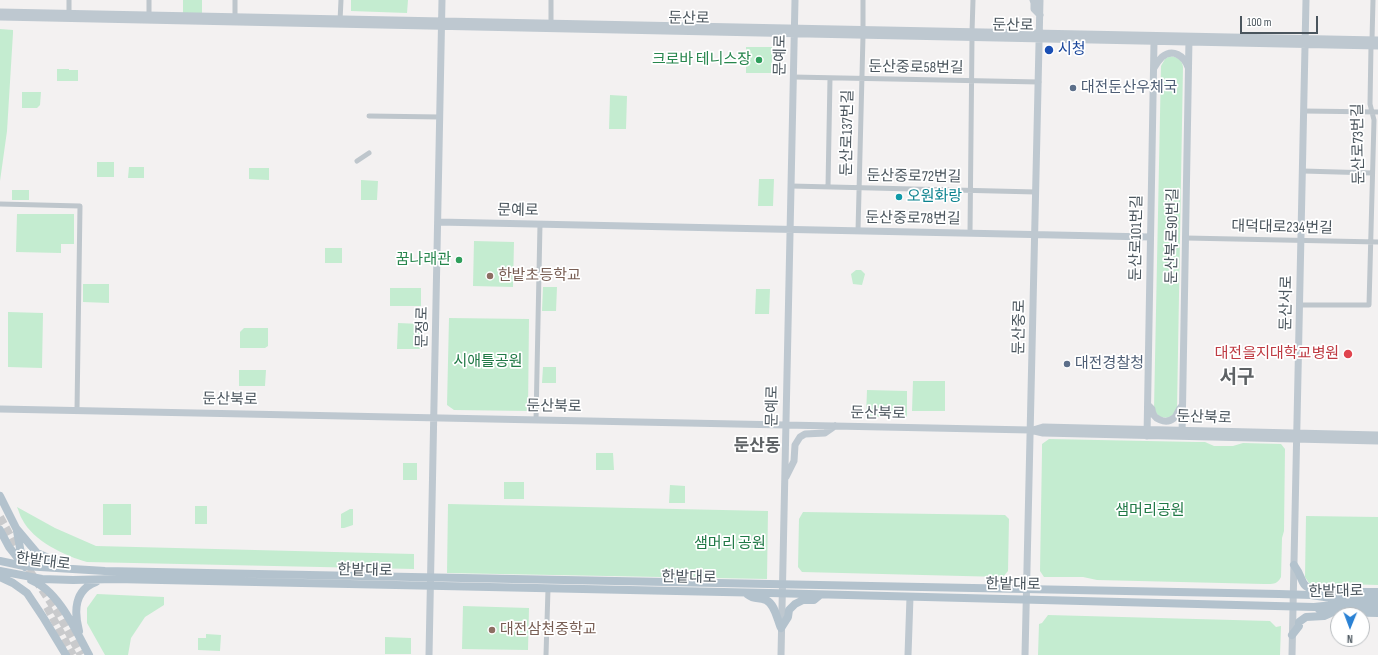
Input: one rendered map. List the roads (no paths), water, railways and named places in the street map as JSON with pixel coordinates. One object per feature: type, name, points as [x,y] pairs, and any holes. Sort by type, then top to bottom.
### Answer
[{"type":"main road","name":"문정로","points":[[429,655],[442,0]]},
{"type":"main road","name":"문예로","points":[[781,655],[795,0]]},
{"type":"main road","points":[[1032,0],[1034,3],[1034,9],[1040,15]]},
{"type":"main road","name":"둔산중로","points":[[1026,655],[1040,0]]},
{"type":"main road","name":"둔산서로","points":[[1292,655],[1306,0]]},
{"type":"main road","name":"둔산로","points":[[0,12],[69,16],[1375,43]]},
{"type":"main road","name":"둔산로","points":[[0,17],[149,15],[340,22]]},
{"type":"main road","name":"둔산로","points":[[1040,36],[1154,42],[1189,40]]},
{"type":"main road","name":"둔산북로90번길","points":[[1182,433],[1189,40]]},
{"type":"main road","name":"둔산로101번길","points":[[1147,433],[1154,42]]},
{"type":"main road","points":[[1154,68],[1162,57],[1172,53],[1181,56],[1189,68]]},
{"type":"main road","name":"문예로","points":[[438,222],[790,230]]},
{"type":"main road","name":"둔산중로78번길","points":[[790,230],[1150,237]]},
{"type":"main road","points":[[1148,404],[1156,418],[1164,421],[1174,418],[1182,406]]},
{"type":"main road","name":"둔산북로","points":[[0,408],[1030,430],[1043,433],[1182,433],[1297,436],[1378,436]]},
{"type":"main road","points":[[785,479],[794,461],[794,445],[800,436],[810,433],[825,433],[835,426]]},
{"type":"main road","name":"둔산북로","points":[[1297,436],[1378,441]]},
{"type":"main road","points":[[0,496],[16,528],[37,553],[74,570]]},
{"type":"main road","points":[[16,528],[24,566],[21,576]]},
{"type":"main road","points":[[0,530],[9,547],[24,566],[42,579]]},
{"type":"main road","points":[[3,562],[21,576],[34,581],[45,589],[59,603],[90,655]]},
{"type":"main road","name":"한밭대로","points":[[3,562],[24,566],[74,570],[1293,594],[1331,598],[1378,598]]},
{"type":"main road","points":[[1294,565],[1300,573],[1301,581],[1306,587],[1328,590],[1330,592]]},
{"type":"main road","name":"한밭대로","points":[[0,571],[42,579],[73,580],[115,579],[820,594],[1314,607],[1333,605],[1378,606]]},
{"type":"main road","points":[[0,577],[13,583],[28,594],[66,655]]},
{"type":"main road","points":[[85,647],[76,617],[78,600],[81,592],[88,585],[115,579]]},
{"type":"main road","points":[[1311,595],[1330,592],[1378,592]]},
{"type":"main road","points":[[746,593],[752,598],[766,600],[771,604],[776,612],[776,617],[781,628]]},
{"type":"main road","points":[[781,628],[788,617],[789,610],[795,604],[803,600],[814,600],[820,594]]},
{"type":"main road","points":[[908,655],[910,597]]},
{"type":"main road","points":[[1314,607],[1330,611]]},
{"type":"main road","points":[[1292,635],[1299,626],[1299,622],[1301,620],[1312,616],[1324,616],[1330,613]]},
{"type":"street","points":[[69,0],[69,16]]},
{"type":"street","points":[[149,0],[149,15]]},
{"type":"street","points":[[235,0],[235,17]]},
{"type":"street","points":[[340,22],[341,0]]},
{"type":"street","points":[[551,0],[551,26]]},
{"type":"street","name":"둔산로137번길","points":[[858,231],[863,0]]},
{"type":"street","points":[[970,234],[973,0]]},
{"type":"street","name":"둔산로73번길","points":[[1300,305],[1369,305],[1372,173],[1376,141],[1374,120],[1370,104],[1375,43],[1374,4]]},
{"type":"street","name":"둔산중로58번길","points":[[793,77],[1039,82]]},
{"type":"street","points":[[828,187],[830,78]]},
{"type":"street","points":[[1304,111],[1378,112]]},
{"type":"street","points":[[369,116],[440,117]]},
{"type":"street","points":[[357,161],[369,153]]},
{"type":"street","points":[[1303,171],[1372,173]]},
{"type":"street","name":"둔산중로72번길","points":[[791,186],[1036,192]]},
{"type":"street","points":[[0,204],[80,206],[78,410]]},
{"type":"street","points":[[1372,208],[1378,208]]},
{"type":"street","points":[[536,420],[540,224]]},
{"type":"street","name":"대덕대로234번길","points":[[1186,238],[1378,242]]},
{"type":"street","points":[[546,655],[548,589]]},
{"type":"tunnel","points":[[0,517],[29,570],[59,615],[81,655]]},
{"type":"tunnel","points":[[47,607],[73,655]]},
{"type":"place","name":"시청","points":[[1049,50]]},
{"type":"place","name":"크로바 테니스장","points":[[759,60]]},
{"type":"place","name":"대전둔산우체국","points":[[1073,88]]},
{"type":"place","name":"오원화랑","points":[[899,197]]},
{"type":"place","name":"꿈나래관","points":[[459,260]]},
{"type":"place","name":"한밭초등학교","points":[[490,276]]},
{"type":"place","name":"대전을지대학교병원","points":[[1348,354]]},
{"type":"place","name":"대전경찰청","points":[[1067,364]]},
{"type":"place","name":"대전삼천중학교","points":[[492,630]]},
{"type":"district","name":"서구","points":[[1237,378]]},
{"type":"district","name":"둔산동","points":[[757,447]]},
{"type":"park label","name":"시애틀공원","points":[[488,362]]},
{"type":"park label","name":"샘머리공원","points":[[1150,511]]},
{"type":"park label","name":"샘머리 공원","points":[[730,544]]}]
